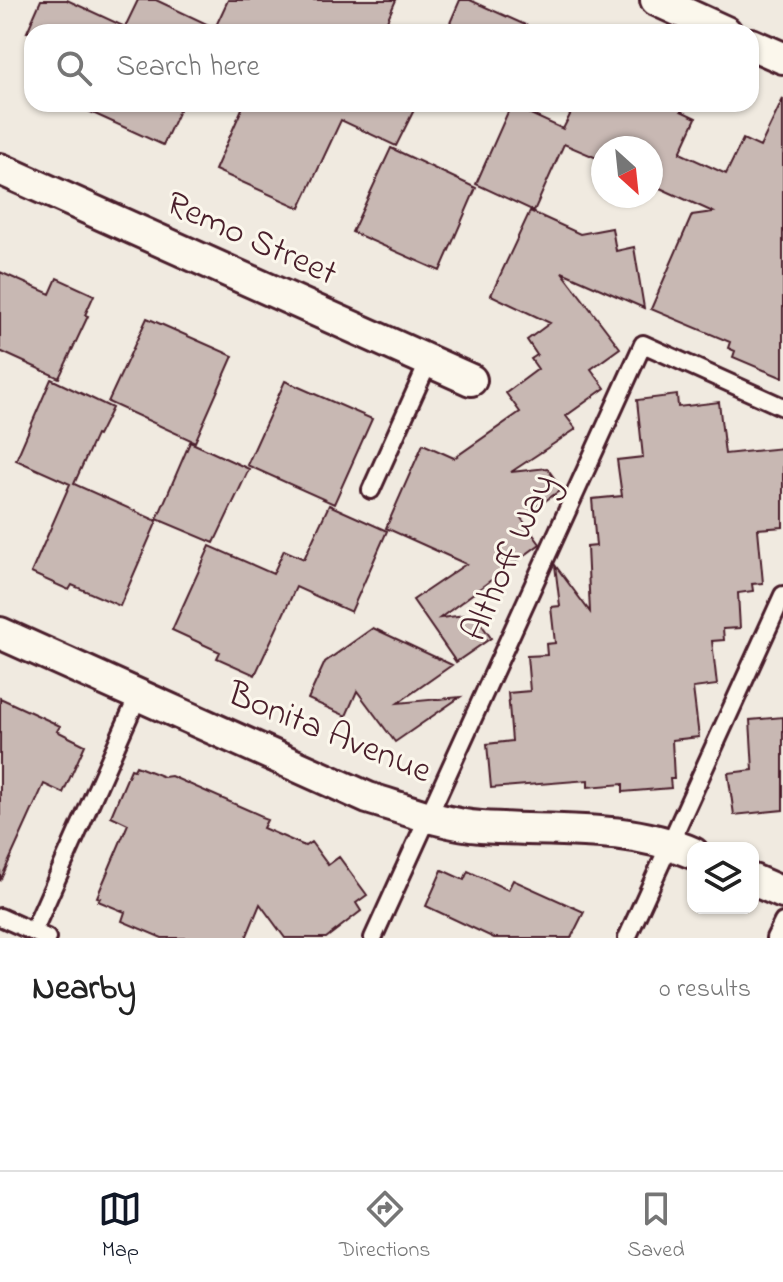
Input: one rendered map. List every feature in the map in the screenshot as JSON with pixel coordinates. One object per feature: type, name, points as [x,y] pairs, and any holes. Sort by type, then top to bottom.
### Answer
[{"type":"street","points":[[656,0],[708,24]]},
{"type":"street","points":[[759,48],[783,58]]},
{"type":"street","name":"Remo Street","points":[[0,169],[471,380]]},
{"type":"street","name":"Bonita Avenue","points":[[0,633],[368,798],[478,827],[609,832],[682,848]]},
{"type":"street","points":[[759,883],[783,893]]},
{"type":"lane","name":"Althoff Way","points":[[373,938],[643,344],[783,407]]},
{"type":"lane","points":[[371,490],[429,361]]},
{"type":"lane","points":[[627,938],[682,848],[783,595]]},
{"type":"lane","points":[[0,917],[40,935],[138,696]]},
{"type":"lane","points":[[775,938],[783,922]]},
{"type":"building","points":[[41,0],[67,0],[119,24],[30,24]]},
{"type":"building","points":[[138,0],[156,0],[207,24],[126,24]]},
{"type":"building","points":[[228,0],[396,0],[386,24],[217,24]]},
{"type":"building","points":[[460,0],[470,0],[523,24],[450,24]]},
{"type":"building","points":[[783,99],[783,378],[733,357],[735,351],[728,348],[730,342],[651,309],[692,215],[713,212],[663,189],[663,136],[591,136],[591,156],[564,144],[534,211],[476,184],[508,112],[526,112],[563,129],[572,112],[683,112],[696,118],[680,153],[726,174],[743,139],[760,147]]},
{"type":"building","points":[[91,112],[178,112],[163,145]]},
{"type":"building","points":[[240,112],[413,112],[396,146],[341,120],[300,208],[215,170]]},
{"type":"building","points":[[391,148],[476,188],[440,271],[352,232]]},
{"type":"building","points":[[530,211],[580,234],[612,228],[616,251],[634,247],[644,308],[562,272],[620,348],[591,369],[605,388],[566,416],[576,429],[511,472],[547,468],[562,489],[521,518],[540,544],[440,618],[474,614],[491,638],[456,662],[413,600],[466,564],[386,528],[423,444],[454,458],[520,412],[506,393],[538,369],[531,359],[537,355],[527,340],[550,323],[491,295]]},
{"type":"building","points":[[0,272],[50,294],[57,278],[94,295],[85,315],[88,316],[59,378],[0,351]]},
{"type":"building","points":[[147,318],[233,356],[195,442],[108,402]]},
{"type":"building","points":[[51,379],[112,408],[74,484],[157,521],[120,606],[72,585],[69,590],[31,573],[70,484],[16,460]]},
{"type":"building","points":[[285,381],[372,419],[334,504],[247,465]]},
{"type":"building","points":[[677,395],[678,407],[719,402],[725,454],[783,448],[783,527],[758,529],[763,583],[752,584],[753,591],[738,593],[740,628],[723,629],[724,640],[712,641],[717,685],[693,688],[699,737],[672,740],[674,779],[670,779],[671,788],[623,792],[623,784],[588,787],[588,780],[491,788],[487,744],[512,741],[508,693],[530,691],[527,656],[547,655],[546,644],[555,643],[551,607],[560,606],[555,565],[590,612],[587,547],[596,546],[592,499],[622,496],[617,460],[643,457],[637,400]]},
{"type":"building","points":[[190,442],[249,469],[214,543],[157,519]]},
{"type":"building","points":[[329,505],[387,531],[351,612],[296,587],[255,675],[217,658],[220,652],[172,630],[210,546],[273,574],[284,550],[304,559]]},
{"type":"building","points":[[373,628],[452,665],[398,703],[460,697],[395,742],[357,691],[346,716],[308,699],[325,662]]},
{"type":"building","points":[[0,698],[60,726],[57,731],[85,745],[63,793],[44,784],[0,881]]},
{"type":"building","points":[[783,717],[783,810],[734,815],[728,773],[753,770],[750,720]]},
{"type":"building","points":[[136,766],[164,777],[171,776],[262,816],[267,820],[263,828],[305,846],[311,842],[328,865],[339,857],[367,895],[356,903],[361,911],[326,938],[285,938],[260,904],[246,938],[162,938],[122,921],[125,912],[98,901],[100,898],[97,897],[128,824],[111,816],[131,769],[134,770]]},
{"type":"building","points":[[442,870],[464,880],[468,871],[508,890],[513,880],[584,912],[571,938],[494,938],[426,906]]}]
